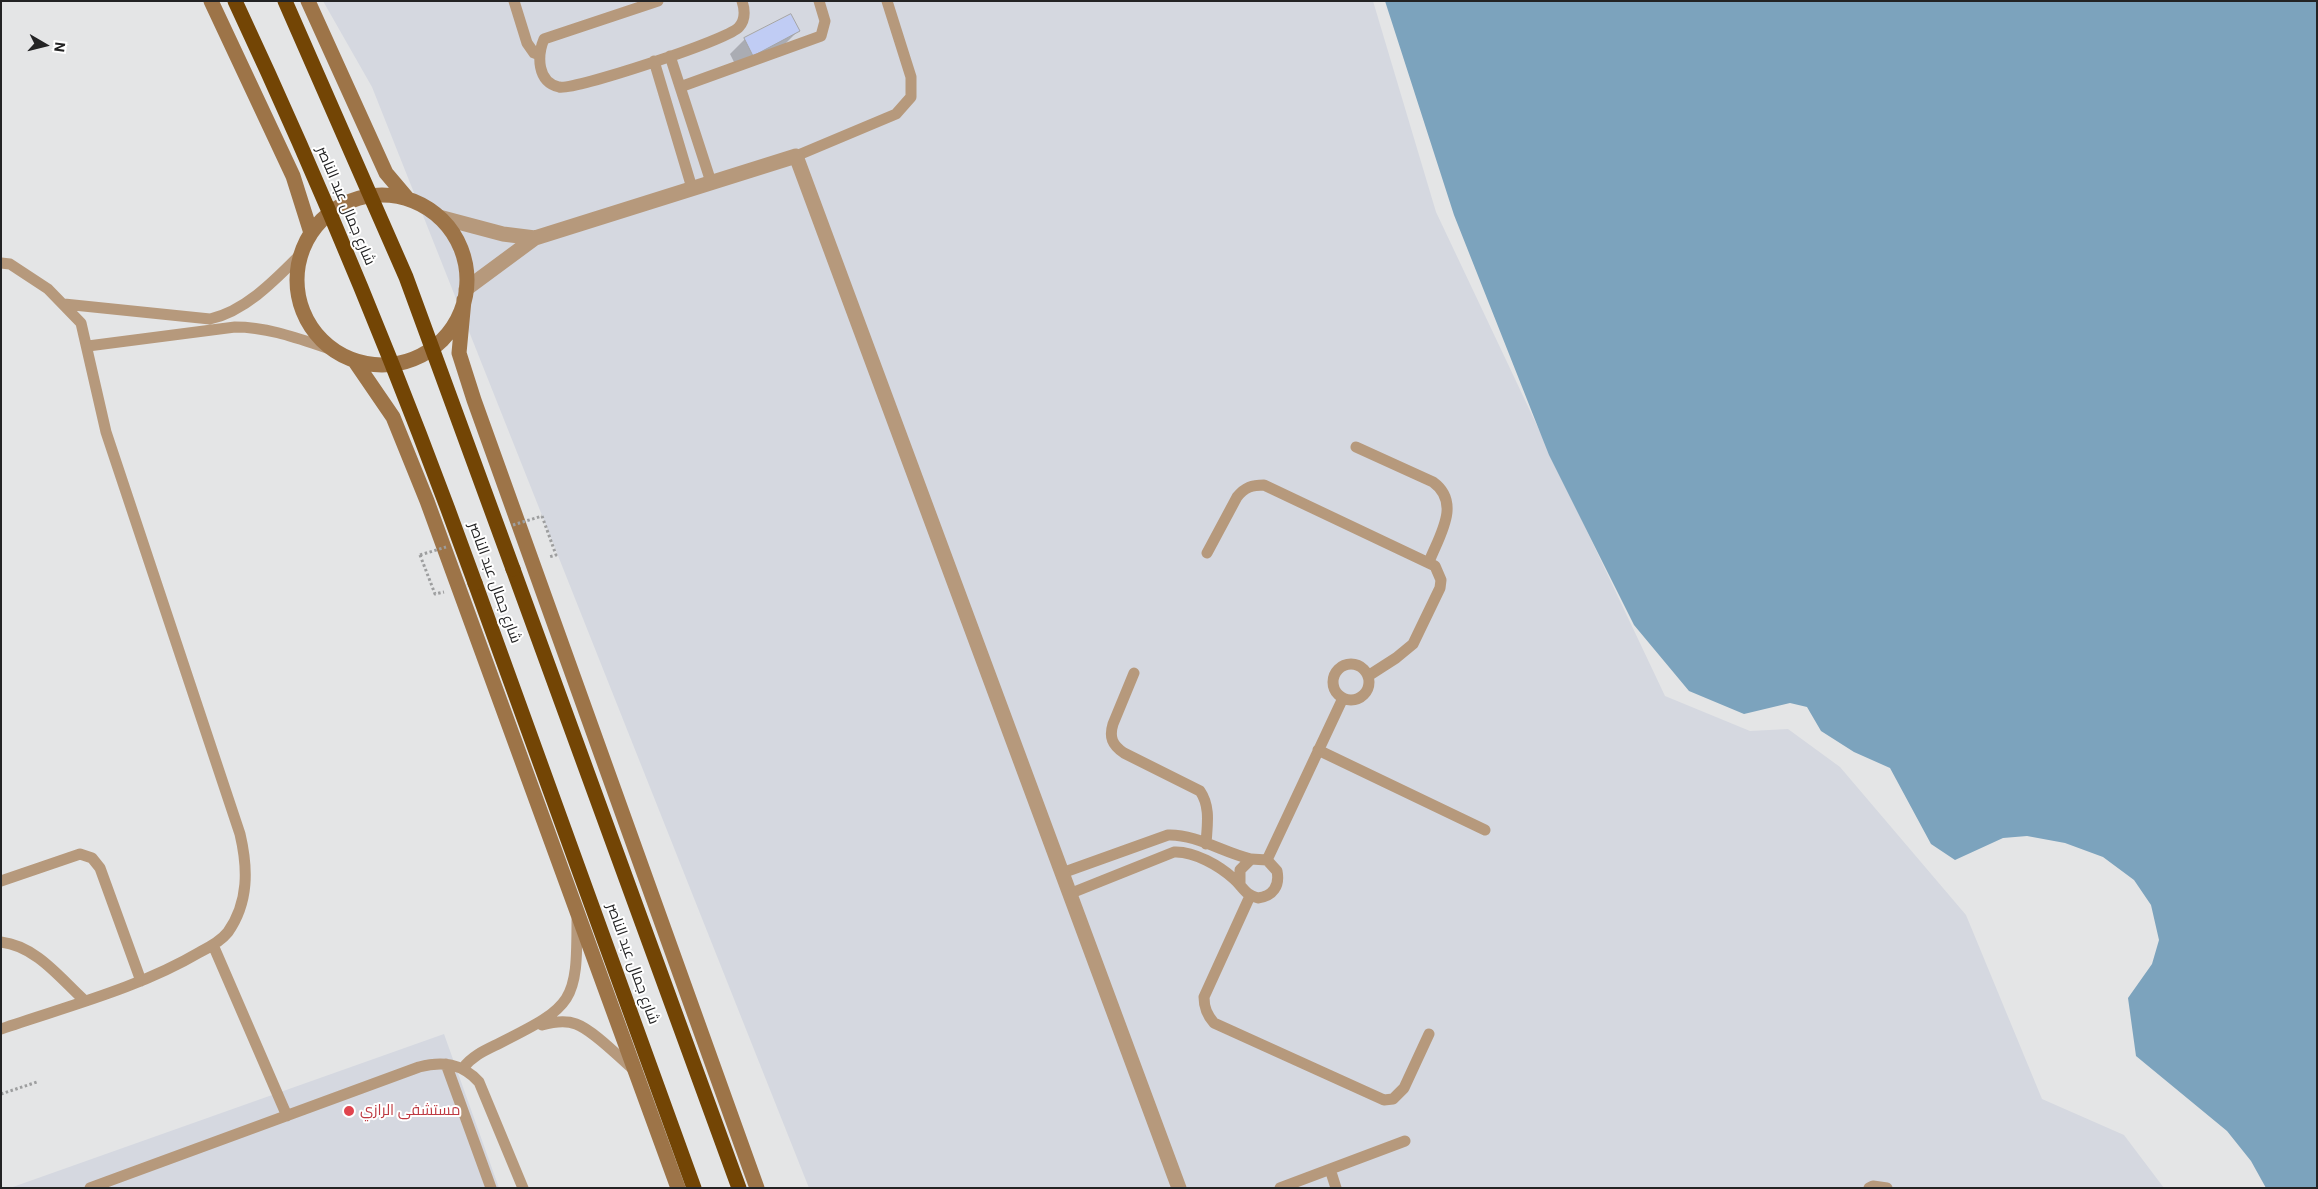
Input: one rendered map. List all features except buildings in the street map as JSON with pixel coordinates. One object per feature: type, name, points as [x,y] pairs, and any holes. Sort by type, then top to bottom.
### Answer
[{"type":"highway","name":"شارع جمال عبد الناصر","points":[[235,1],[266,66],[364,293],[440,486],[694,1188]]},
{"type":"highway","name":"شارع جمال عبد الناصر","points":[[284,1],[406,277],[739,1188]]},
{"type":"main road","points":[[211,1],[293,176],[311,233]]},
{"type":"main road","points":[[308,1],[386,173],[408,198]]},
{"type":"main road","points":[[465,295],[458,317],[448,332],[441,340],[422,354],[388,364],[365,363],[336,351],[320,338],[304,313],[297,284],[301,254],[311,233],[330,213],[353,199],[375,195],[408,198],[424,206],[439,217],[459,245],[465,266],[465,295],[459,353],[474,400],[756,1188]]},
{"type":"main road","points":[[354,360],[393,417],[404,442],[678,1188]]},
{"type":"street","points":[[465,295],[535,238],[796,156],[1179,1188]]},
{"type":"street","points":[[439,217],[503,234],[535,238]]},
{"type":"lane","points":[[514,1],[527,43],[534,53],[539,55]]},
{"type":"lane","points":[[658,1],[544,39],[539,55],[542,75],[549,83],[559,87],[568,87],[670,56],[730,34],[740,26],[744,18],[742,1]]},
{"type":"lane","points":[[680,87],[821,36],[826,21],[819,1]]},
{"type":"lane","points":[[796,156],[896,114],[911,97],[911,77],[887,1]]},
{"type":"lane","points":[[670,56],[711,182]]},
{"type":"lane","points":[[654,61],[692,188]]},
{"type":"lane","points":[[64,304],[210,319],[221,317],[236,309],[265,288],[301,254]]},
{"type":"lane","points":[[1,1029],[141,981],[181,964],[212,945],[227,934],[240,912],[245,887],[246,860],[240,834],[106,432],[88,346],[81,323],[48,289],[4,261]]},
{"type":"lane","points":[[88,346],[241,327],[272,330],[336,351]]},
{"type":"lane","points":[[1356,447],[1433,482],[1441,488],[1446,496],[1447,516],[1429,562]]},
{"type":"lane","points":[[1207,553],[1237,497],[1244,489],[1254,485],[1264,485],[1429,562],[1440,573],[1440,588],[1418,634],[1405,652],[1368,676]]},
{"type":"lane","points":[[1352,664],[1364,670],[1368,676],[1367,690],[1362,695],[1350,700],[1343,698],[1334,687],[1335,674],[1339,668],[1352,664]]},
{"type":"lane","points":[[1134,673],[1111,732],[1112,741],[1124,753],[1200,791],[1206,799],[1206,844]]},
{"type":"lane","points":[[1267,860],[1343,698]]},
{"type":"lane","points":[[1318,750],[1485,830]]},
{"type":"lane","points":[[1062,874],[1160,836],[1184,836],[1251,859],[1267,860],[1277,871],[1276,886],[1265,897],[1250,896],[1244,892],[1240,885],[1219,869],[1188,852],[1174,852],[1069,894]]},
{"type":"lane","points":[[1,881],[80,854],[92,858],[100,868],[141,981]]},
{"type":"lane","points":[[1240,885],[1240,870],[1251,859]]},
{"type":"lane","points":[[1250,896],[1204,997],[1204,1007],[1214,1023],[1384,1100],[1392,1099],[1404,1088],[1429,1034]]},
{"type":"lane","points":[[463,1068],[470,1059],[530,1028],[558,1011],[571,994],[577,966],[577,910]]},
{"type":"lane","points":[[1,942],[21,946],[33,953],[84,1000]]},
{"type":"lane","points":[[212,945],[287,1116]]},
{"type":"lane","points":[[530,1028],[557,1021],[577,1024],[598,1038],[636,1071]]},
{"type":"lane","points":[[90,1188],[419,1067],[432,1064],[446,1064],[463,1068],[471,1073],[479,1082],[523,1188]]},
{"type":"lane","points":[[446,1064],[491,1188]]},
{"type":"lane","points":[[1288,1186],[1405,1141]]},
{"type":"lane","points":[[1330,1169],[1336,1188]]},
{"type":"lane","points":[[1869,1188],[1873,1186],[1888,1188]]},
{"type":"path","points":[[542,516],[556,555]]},
{"type":"path","points":[[420,555],[435,594]]},
{"type":"path","points":[[1,1094],[37,1082]]},
{"type":"shaded area","points":[[323,1],[1373,1],[1436,212],[1665,696],[1750,731],[1788,729],[1840,767],[1966,915],[2042,1099],[2124,1135],[2164,1188],[809,1188],[372,87]]},
{"type":"shaded area","name":"مستشفى الرازي","points":[[444,1034],[499,1188],[10,1188]]},
{"type":"water","points":[[1385,1],[2317,1],[2317,1188],[2266,1188],[2251,1161],[2227,1131],[2136,1056],[2128,998],[2152,964],[2159,940],[2151,905],[2134,880],[2103,857],[2065,843],[2027,836],[2003,838],[1955,860],[1931,844],[1890,768],[1854,752],[1821,731],[1807,707],[1790,703],[1744,714],[1689,691],[1634,625],[1549,455],[1454,215]]},
{"type":"place","name":"مستشفى الرازي","points":[[349,1111]]}]
